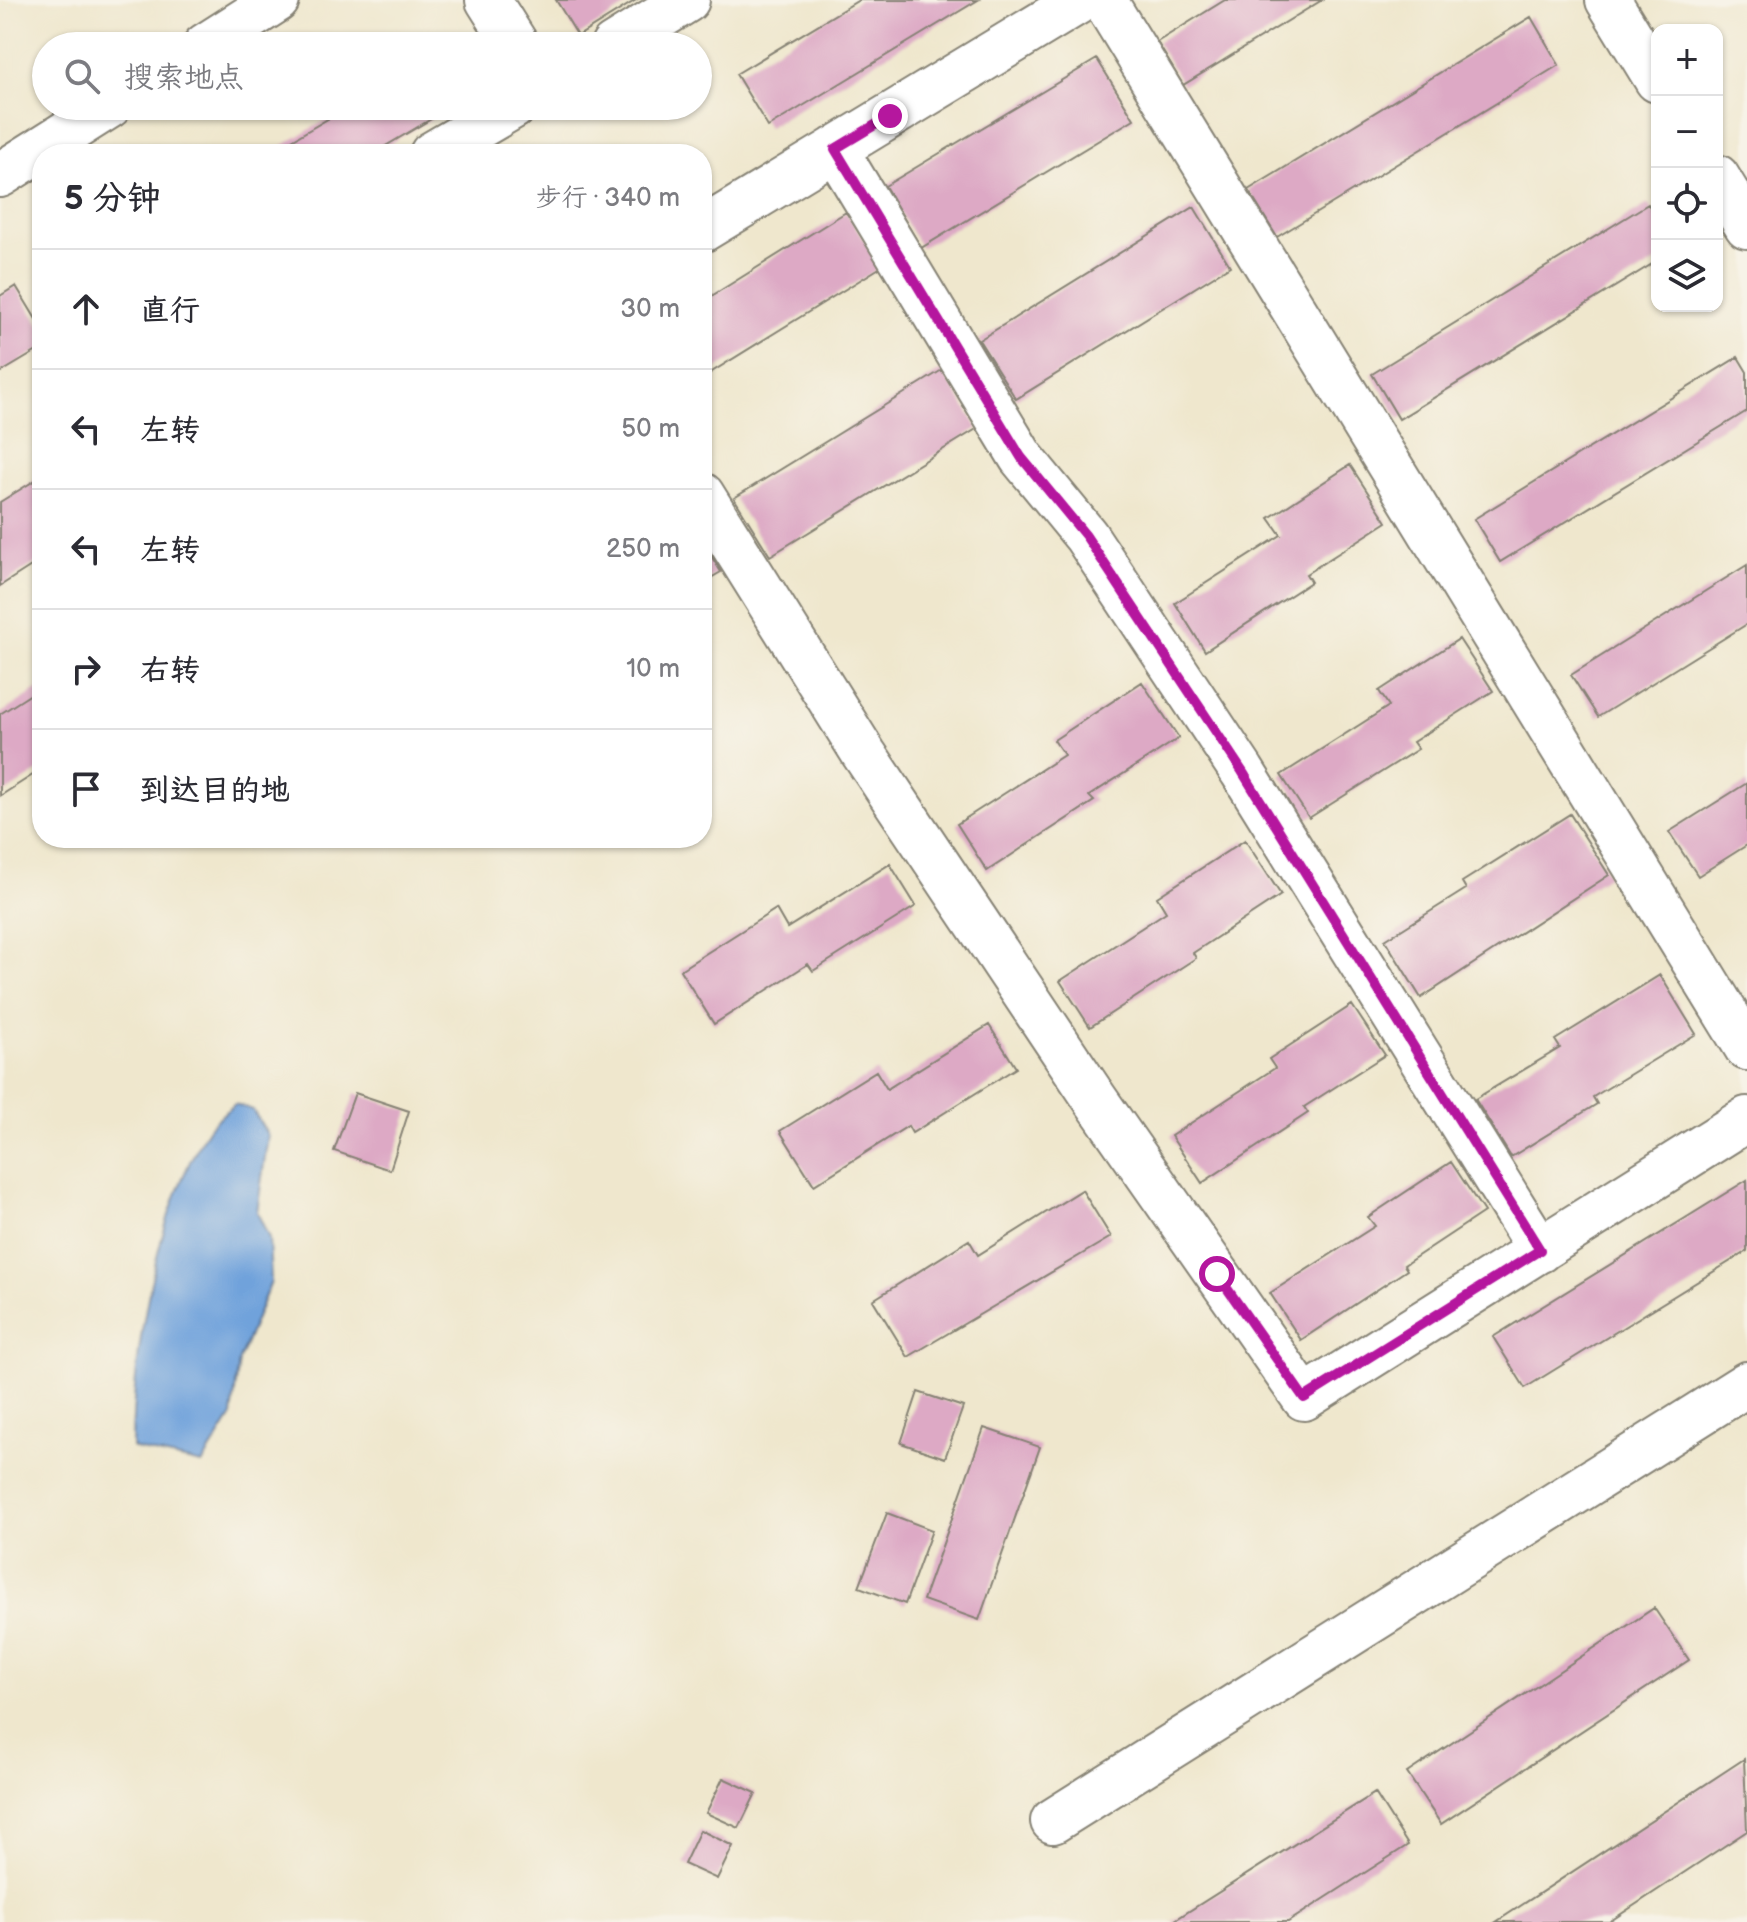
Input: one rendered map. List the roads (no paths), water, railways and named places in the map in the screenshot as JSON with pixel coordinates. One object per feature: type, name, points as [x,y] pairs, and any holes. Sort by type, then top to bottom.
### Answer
[{"type":"street","points":[[227,32],[277,0]]},
{"type":"street","points":[[488,0],[508,32]]},
{"type":"street","points":[[636,32],[687,0]]},
{"type":"street","points":[[712,224],[1081,0]]},
{"type":"street","points":[[1104,0],[1747,1048]]},
{"type":"street","points":[[1608,0],[1651,70]]},
{"type":"street","points":[[49,144],[87,120]]},
{"type":"street","points":[[449,144],[490,120]]},
{"type":"street","points":[[835,149],[1021,457],[1086,536],[1242,771],[1540,1250]]},
{"type":"street","points":[[0,175],[32,155]]},
{"type":"street","points":[[1723,187],[1747,226]]},
{"type":"street","points":[[712,511],[864,754],[1095,1099],[1304,1398],[1747,1119]]},
{"type":"street","points":[[1053,1821],[1747,1384]]},
{"type":"water","points":[[235,1104],[253,1110],[268,1136],[257,1212],[269,1238],[271,1281],[239,1360],[232,1416],[202,1464],[132,1448],[133,1410],[151,1283],[174,1200],[208,1129]]}]
